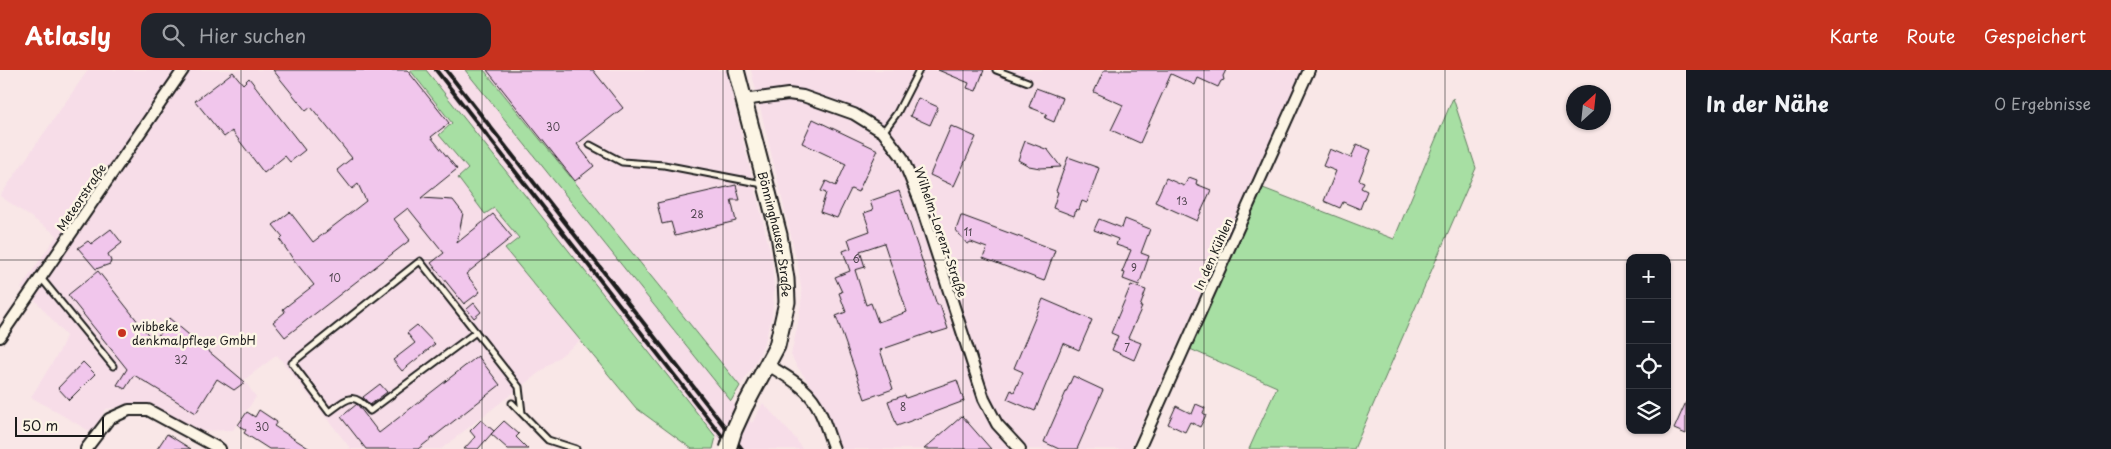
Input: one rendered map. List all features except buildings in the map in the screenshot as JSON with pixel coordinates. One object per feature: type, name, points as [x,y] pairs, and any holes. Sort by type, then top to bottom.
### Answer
[{"type":"main road","name":"Bönninghauser Straße","points":[[728,449],[745,406],[777,346],[786,302],[786,279],[779,235],[736,70]]},
{"type":"street","name":"Meteorstraße","points":[[0,336],[183,70]]},
{"type":"street","name":"In den Kühlen","points":[[1140,449],[1309,70]]},
{"type":"street","name":"Wilhelm-Lorenz-Straße","points":[[743,100],[788,94],[803,96],[854,114],[883,132],[902,157],[919,200],[984,399],[997,424],[1020,449]]},
{"type":"street","points":[[768,365],[797,382],[809,393],[820,410],[834,449]]},
{"type":"street","points":[[86,449],[108,419],[129,410],[148,410],[220,449]]},
{"type":"lane","points":[[883,132],[897,112],[919,70]]},
{"type":"lane","points":[[996,70],[1028,82]]},
{"type":"lane","points":[[590,145],[622,162],[664,164],[766,185]]},
{"type":"lane","points":[[476,332],[370,411],[361,400],[347,398],[329,412],[292,363],[420,260],[519,387],[522,413]]},
{"type":"lane","points":[[41,278],[113,366]]},
{"type":"lane","points":[[512,403],[548,440],[576,449]]},
{"type":"shaded area","points":[[88,70],[410,70],[452,123],[468,169],[458,178],[485,214],[494,208],[519,238],[505,249],[581,340],[441,449],[351,449],[277,355],[244,380],[256,397],[233,430],[197,431],[154,407],[135,404],[106,409],[91,432],[31,397],[59,352],[66,336],[37,302],[21,288],[57,235],[0,196]]},
{"type":"shaded area","points":[[426,70],[465,70],[731,401],[752,423],[763,403],[796,439],[802,449],[725,449]]},
{"type":"shaded area","points":[[484,70],[726,70],[772,259],[774,290],[772,315],[766,338],[756,362],[740,386]]},
{"type":"shaded area","points":[[751,70],[1302,70],[1130,449],[841,449],[821,400],[791,355],[802,295],[798,265]]},
{"type":"green space","points":[[410,70],[426,70],[716,437],[713,449],[692,449],[636,408],[505,249],[519,238],[494,208],[485,214],[458,178],[468,169],[439,135],[452,123]]},
{"type":"green space","points":[[465,70],[484,70],[740,386],[731,401]]},
{"type":"green space","points":[[1453,98],[1476,168],[1354,449],[1249,449],[1277,387],[1190,349],[1263,188],[1394,239]]},
{"type":"railway","points":[[436,70],[732,449]]},
{"type":"railway","points":[[446,70],[742,449]]},
{"type":"place","name":"wibbeke denkmalpflege GmbH","points":[[122,333]]}]
